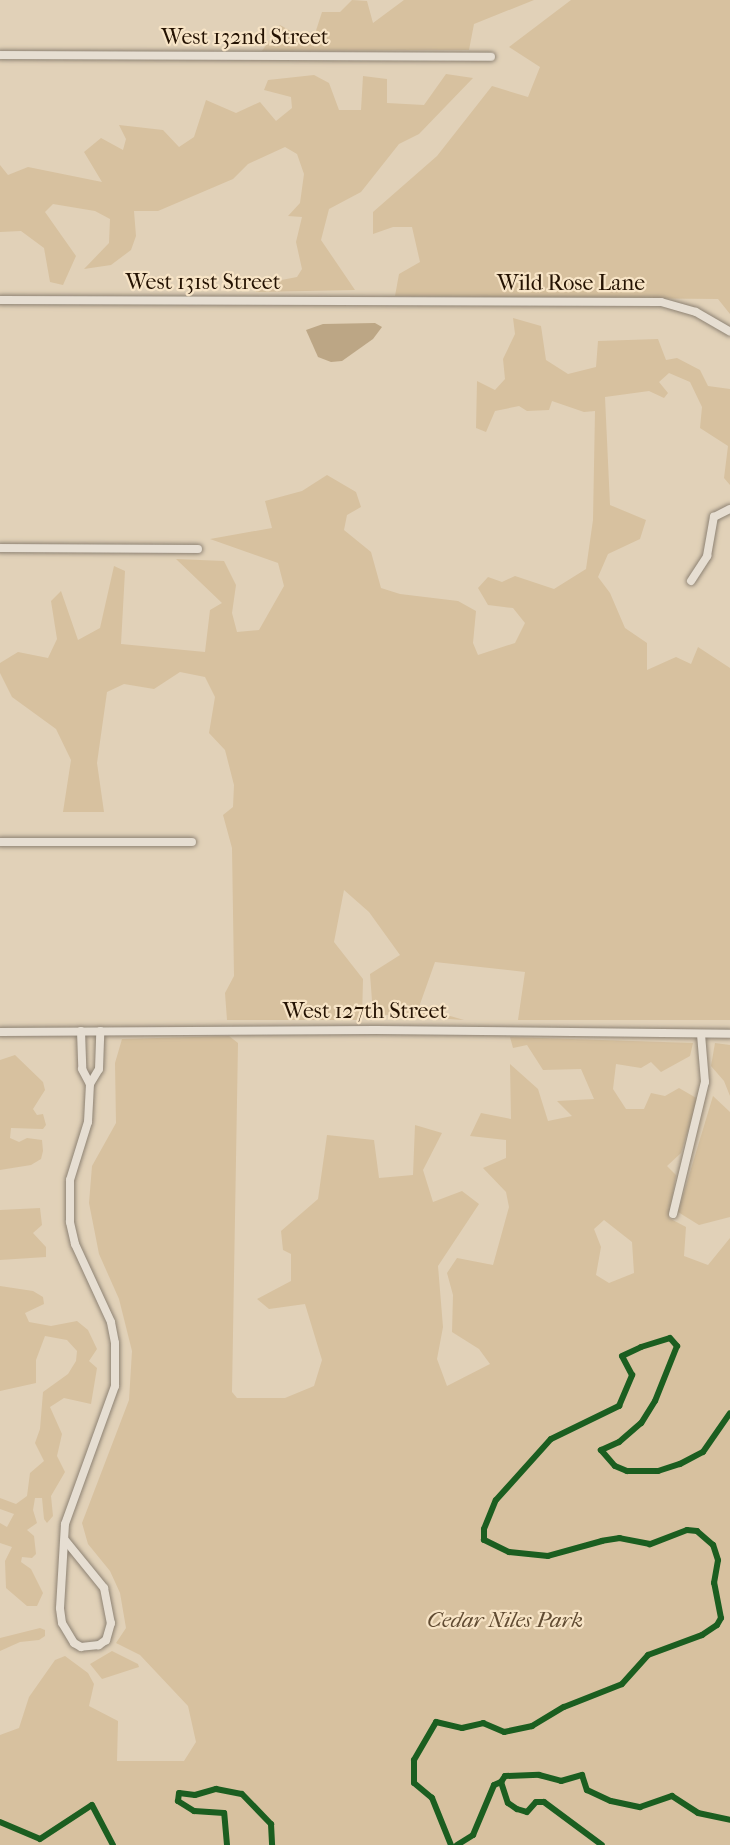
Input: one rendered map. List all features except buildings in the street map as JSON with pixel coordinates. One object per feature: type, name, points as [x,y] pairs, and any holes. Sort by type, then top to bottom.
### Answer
[{"type":"street","name":"West 132nd Street","points":[[0,56],[491,57]]},
{"type":"street","name":"West 131st Street","points":[[0,300],[406,302]]},
{"type":"street","name":"Wild Rose Lane","points":[[406,302],[661,302],[696,312],[730,332]]},
{"type":"street","points":[[691,581],[708,556],[714,517],[730,509]]},
{"type":"street","points":[[0,548],[198,549]]},
{"type":"street","points":[[0,842],[192,842]]},
{"type":"street","points":[[81,1031],[82,1069],[90,1084]]},
{"type":"street","points":[[65,1540],[104,1588],[111,1623],[106,1640],[99,1645],[81,1647],[74,1643],[63,1623],[60,1572],[65,1540],[72,1499],[109,1405],[115,1376],[111,1322],[75,1244],[70,1222],[70,1180],[88,1122],[90,1084],[99,1069],[100,1031]]},
{"type":"street","name":"West 127th Street","points":[[0,1032],[730,1034]]},
{"type":"street","points":[[673,1215],[705,1082],[701,1034]]},
{"type":"green space","points":[[352,0],[367,1],[373,23],[404,0],[534,0],[474,24],[469,50],[262,51],[280,25],[312,43],[322,12],[340,12]]},
{"type":"green space","points":[[571,0],[730,0],[730,314],[718,299],[395,296],[399,274],[420,262],[412,227],[393,227],[373,234],[373,212],[437,156],[492,86],[528,97],[540,67],[509,47]]},
{"type":"green space","points":[[446,74],[473,78],[419,134],[399,144],[361,192],[329,209],[321,240],[355,290],[255,292],[271,282],[297,277],[302,269],[296,242],[302,217],[288,216],[300,203],[304,174],[297,154],[285,147],[248,164],[233,179],[158,211],[134,211],[136,236],[131,250],[111,265],[84,269],[109,243],[110,219],[95,211],[53,204],[45,212],[76,256],[63,285],[50,282],[44,248],[21,231],[0,232],[0,165],[8,175],[28,167],[102,182],[84,152],[101,138],[123,150],[126,139],[119,125],[163,130],[179,147],[194,137],[206,100],[236,113],[260,102],[276,121],[292,108],[291,97],[264,90],[268,80],[314,75],[329,83],[339,110],[361,110],[363,76],[387,79],[387,103],[424,105]]},
{"type":"green space","points":[[513,318],[541,326],[546,360],[568,374],[596,367],[598,341],[658,339],[666,360],[677,358],[700,370],[708,386],[730,389],[730,485],[724,478],[728,446],[700,428],[702,407],[690,382],[669,373],[659,382],[668,393],[664,398],[649,391],[605,397],[610,505],[646,520],[640,539],[608,554],[598,577],[610,593],[625,628],[647,643],[647,670],[676,657],[691,664],[698,647],[730,668],[730,1020],[518,1020],[525,972],[435,962],[419,1007],[464,1020],[373,1014],[370,974],[400,955],[369,912],[344,890],[334,942],[363,979],[362,1020],[227,1020],[225,993],[234,976],[232,848],[223,815],[233,807],[234,785],[225,750],[209,733],[215,697],[205,677],[180,672],[154,689],[124,684],[107,692],[97,763],[104,812],[63,812],[71,760],[56,729],[12,697],[0,673],[0,663],[18,652],[48,658],[57,639],[51,601],[61,591],[78,640],[100,628],[114,566],[125,571],[121,644],[205,652],[210,610],[222,603],[176,559],[224,561],[236,585],[232,613],[237,632],[259,630],[284,586],[278,563],[210,539],[272,528],[265,501],[302,491],[327,475],[356,492],[361,507],[347,515],[344,530],[371,552],[381,588],[400,594],[458,601],[476,611],[473,643],[478,655],[515,643],[525,623],[513,608],[488,605],[478,588],[488,577],[502,582],[515,576],[554,589],[586,569],[593,520],[595,411],[584,412],[552,401],[549,410],[527,411],[519,406],[495,411],[486,432],[476,428],[477,381],[495,390],[505,379],[503,359],[515,334]]},
{"type":"green space","name":"Cedar Niles Park","points":[[229,1036],[238,1043],[232,1392],[237,1398],[285,1398],[314,1386],[322,1360],[305,1304],[269,1309],[257,1299],[291,1281],[291,1254],[283,1250],[281,1231],[318,1199],[327,1135],[374,1140],[379,1178],[413,1175],[415,1125],[442,1133],[423,1170],[433,1202],[462,1191],[479,1204],[438,1266],[443,1327],[437,1359],[447,1386],[490,1364],[479,1349],[452,1332],[453,1295],[447,1273],[457,1258],[493,1265],[509,1207],[506,1192],[483,1168],[506,1158],[506,1140],[470,1136],[481,1113],[511,1119],[510,1064],[538,1089],[548,1121],[572,1116],[557,1101],[594,1099],[581,1069],[543,1070],[527,1045],[513,1048],[510,1037],[693,1043],[690,1056],[661,1072],[651,1062],[641,1068],[616,1064],[613,1089],[626,1109],[644,1109],[651,1093],[665,1096],[679,1088],[698,1099],[681,1153],[667,1166],[676,1175],[669,1218],[686,1227],[684,1256],[708,1265],[730,1238],[730,1845],[0,1845],[0,1735],[19,1728],[29,1697],[55,1660],[65,1656],[88,1673],[94,1684],[89,1706],[118,1721],[117,1761],[184,1761],[196,1742],[188,1706],[140,1655],[116,1643],[126,1628],[120,1593],[110,1571],[88,1544],[82,1523],[129,1400],[132,1351],[119,1299],[99,1254],[89,1203],[92,1166],[116,1123],[115,1063],[122,1039]],"holes":[[[604,1220],[632,1242],[634,1273],[609,1283],[596,1275],[601,1247],[594,1229]]]},
{"type":"green space","points":[[715,1043],[730,1045],[730,1096],[724,1081],[711,1066]]},
{"type":"green space","points":[[15,1055],[43,1082],[45,1090],[33,1109],[37,1115],[43,1114],[46,1125],[43,1129],[11,1128],[10,1138],[19,1142],[27,1138],[42,1140],[43,1151],[41,1159],[31,1165],[0,1170],[0,1060]]},
{"type":"green space","points":[[713,1096],[730,1112],[730,1217],[699,1225],[678,1212]]},
{"type":"green space","points":[[40,1208],[42,1225],[33,1233],[46,1247],[46,1257],[0,1260],[0,1210]]},
{"type":"green space","points":[[0,1286],[33,1291],[43,1297],[44,1304],[25,1313],[29,1322],[51,1326],[77,1321],[88,1330],[97,1349],[89,1361],[97,1368],[91,1404],[64,1398],[50,1407],[62,1434],[57,1456],[65,1472],[51,1496],[53,1516],[47,1523],[44,1519],[42,1498],[35,1498],[33,1510],[37,1523],[27,1530],[34,1536],[36,1554],[32,1558],[22,1557],[21,1562],[31,1569],[43,1593],[37,1606],[27,1606],[6,1588],[5,1561],[12,1547],[0,1543],[0,1523],[7,1527],[14,1514],[0,1509],[0,1498],[16,1504],[27,1496],[30,1473],[44,1461],[35,1443],[40,1429],[43,1392],[68,1374],[76,1361],[77,1351],[67,1340],[45,1336],[36,1360],[36,1383],[0,1391]]},
{"type":"green space","points":[[40,1628],[45,1630],[45,1636],[39,1640],[20,1642],[0,1651],[0,1638]]},
{"type":"green space","points":[[112,1651],[138,1664],[139,1667],[102,1679],[90,1664]]},
{"type":"shaded area","points":[[375,323],[382,327],[373,339],[342,361],[331,362],[318,357],[306,330],[323,324]]},
{"type":"cycle path","points":[[451,1845],[432,1798],[414,1783],[414,1760],[436,1722],[462,1728],[483,1723],[504,1732],[532,1726],[564,1707],[622,1684],[648,1655],[702,1635],[717,1625],[721,1618],[714,1583],[718,1560],[713,1545],[697,1531],[687,1530],[650,1544],[620,1538],[602,1541],[548,1556],[509,1552],[484,1540],[484,1529],[496,1500],[551,1439],[619,1406],[632,1375],[622,1356],[641,1347],[670,1338],[677,1346],[655,1401],[641,1423],[619,1442],[601,1450],[615,1466],[627,1471],[658,1471],[680,1464],[703,1452],[730,1413]]},
{"type":"cycle path","points":[[501,1782],[505,1776],[539,1775],[561,1781],[582,1775],[587,1790],[611,1801],[640,1807],[672,1796],[698,1813],[730,1820]]},
{"type":"cycle path","points":[[457,1845],[473,1835],[494,1785],[501,1782],[508,1803],[517,1809],[527,1812],[536,1802],[544,1802],[602,1845]]},
{"type":"cycle path","points":[[227,1845],[224,1813],[194,1811],[178,1801],[179,1793],[195,1795],[216,1789],[242,1794],[271,1824],[272,1845]]},
{"type":"cycle path","points":[[0,1822],[40,1839],[92,1805],[113,1845]]}]
